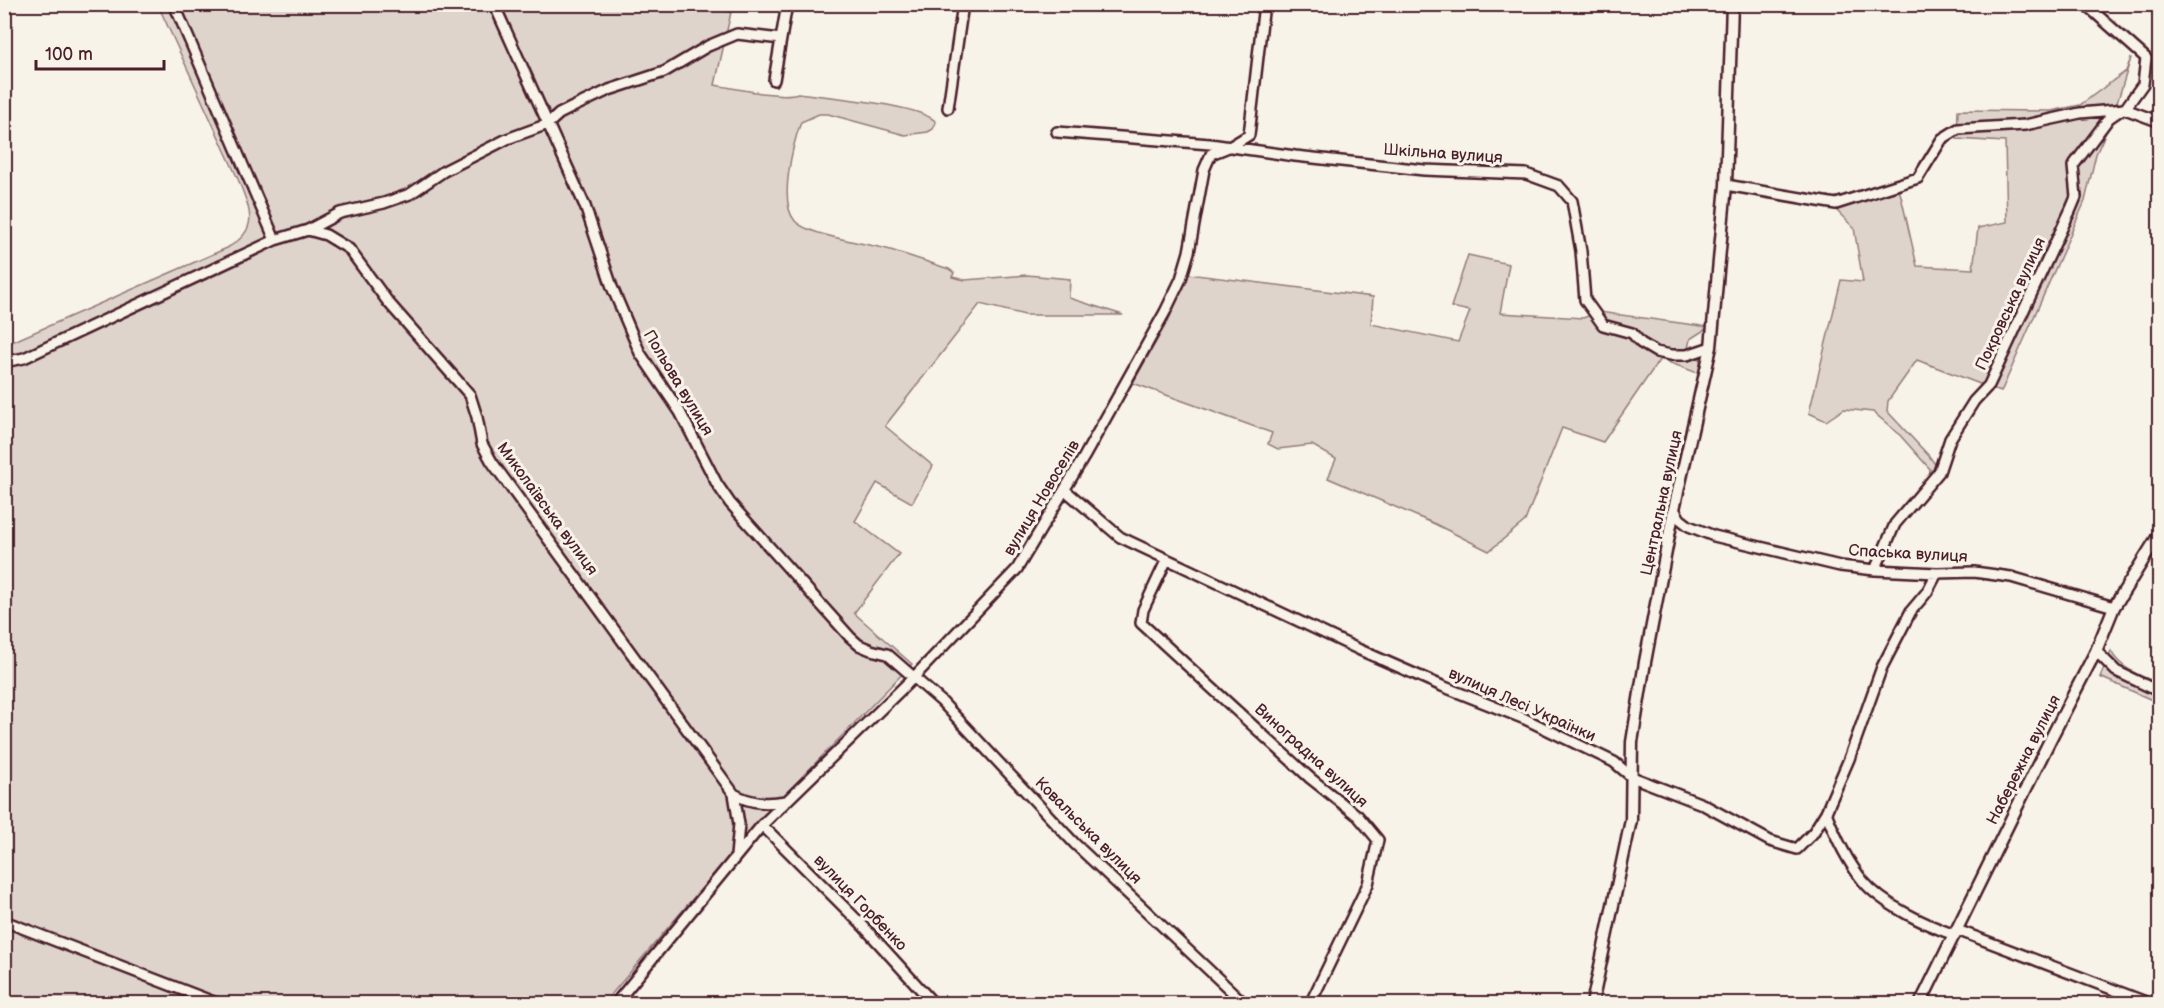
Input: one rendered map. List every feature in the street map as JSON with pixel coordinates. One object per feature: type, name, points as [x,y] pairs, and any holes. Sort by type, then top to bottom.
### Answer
[{"type":"street","points":[[174,4],[275,240]]},
{"type":"street","name":"Польова вулиця","points":[[494,4],[585,206],[612,287],[636,345],[680,412],[717,484],[730,503],[850,637],[871,650],[887,654],[914,677]]},
{"type":"street","points":[[774,80],[787,4]]},
{"type":"street","points":[[948,108],[963,4]]},
{"type":"street","points":[[1231,146],[1249,135],[1264,4]]},
{"type":"street","name":"Центральна вулиця","points":[[1592,1004],[1631,820],[1632,742],[1644,662],[1674,509],[1711,347],[1726,185],[1732,4]]},
{"type":"street","name":"Покровська вулиця","points":[[1875,570],[1895,524],[1939,471],[1950,439],[1974,401],[1989,385],[1996,371],[2076,197],[2073,166],[2109,118],[2123,109],[2143,84],[2146,58],[2085,4]]},
{"type":"street","points":[[4,362],[24,358],[275,240],[308,230],[340,213],[384,203],[410,194],[454,165],[507,139],[548,124],[559,114],[609,90],[664,72],[708,46],[737,34],[781,39]]},
{"type":"street","points":[[1726,185],[1836,204],[1918,178],[1942,139],[1958,129],[2025,125],[2080,113],[2123,109],[2160,122]]},
{"type":"street","name":"Шкільна вулиця","points":[[1057,132],[1231,146],[1295,156],[1424,170],[1526,174],[1559,186],[1572,201],[1581,251],[1585,300],[1603,325],[1632,333],[1641,343],[1656,352],[1686,355],[1711,347]]},
{"type":"street","name":"вулиця Новоселів","points":[[615,1004],[762,825],[914,677],[1017,569],[1065,490],[1165,312],[1181,279],[1189,252],[1204,170],[1210,154],[1231,146]]},
{"type":"street","name":"Миколаївська вулиця","points":[[308,230],[326,235],[348,249],[388,302],[470,395],[482,444],[492,462],[734,794],[739,824],[736,856]]},
{"type":"street","name":"вулиця Лесі Українки","points":[[1065,490],[1120,537],[1401,668],[1525,718],[1614,762],[1632,777],[1702,804],[1770,841],[1797,849],[1813,833],[1826,812]]},
{"type":"street","name":"Спаська вулиця","points":[[1674,509],[1680,519],[1689,526],[1714,536],[1840,566],[1937,573],[1974,572],[2011,577],[2114,608]]},
{"type":"street","name":"Набережна вулиця","points":[[1920,1004],[2096,651],[2114,608],[2160,533]]},
{"type":"street","name":"Виноградна вулиця","points":[[1167,560],[1143,610],[1142,623],[1310,778],[1358,816],[1378,840],[1368,884],[1310,1004]]},
{"type":"street","points":[[1937,573],[1927,592],[1911,611],[1882,667],[1849,759],[1826,812],[1836,837],[1864,882],[1887,901],[1922,922],[2151,1004]]},
{"type":"street","points":[[2096,651],[2116,671],[2160,692]]},
{"type":"street","name":"Ковальська вулиця","points":[[914,677],[941,701],[1075,844],[1245,1004]]},
{"type":"street","points":[[734,794],[756,803],[769,804],[786,801]]},
{"type":"street","name":"вулиця Горбенко","points":[[762,825],[864,927],[934,1004]]},
{"type":"street","points":[[4,921],[219,1004]]},
{"type":"shaded area","points":[[683,4],[731,12],[715,85],[769,94],[798,93],[871,102],[911,110],[936,122],[933,129],[928,132],[905,135],[828,114],[819,114],[801,122],[794,144],[787,187],[790,212],[795,221],[802,226],[949,269],[954,273],[952,277],[965,280],[1027,275],[1070,279],[1069,298],[1123,315],[1025,315],[980,304],[885,426],[933,466],[912,503],[877,483],[855,521],[899,554],[854,613],[912,664],[757,823],[604,1003],[5,1004],[5,345],[227,248],[245,234],[249,226],[249,209],[238,179],[158,5]]},
{"type":"shaded area","points":[[2131,58],[2112,119],[2096,154],[2085,201],[2001,392],[1917,360],[1888,401],[1887,411],[1940,471],[1895,533],[1881,565],[1870,564],[1875,560],[1929,477],[1930,469],[1898,433],[1873,412],[1844,409],[1826,421],[1809,413],[1841,280],[1863,282],[1854,228],[1838,212],[1838,197],[1896,181],[1917,266],[1973,269],[1978,228],[2007,222],[2005,142],[1957,139],[1958,110],[2051,111],[2080,105],[2126,71]]},
{"type":"shaded area","points":[[1468,255],[1509,264],[1500,313],[1583,318],[1599,312],[1709,327],[1690,339],[1688,349],[1700,359],[1700,374],[1660,359],[1603,442],[1562,428],[1525,521],[1489,551],[1435,524],[1328,478],[1336,459],[1312,445],[1278,449],[1268,444],[1272,433],[1133,383],[1170,317],[1188,274],[1373,297],[1371,324],[1458,342],[1470,311],[1451,307]]},
{"type":"shaded area","points":[[2111,651],[2125,667],[2159,683],[2159,703],[2100,677]]}]
